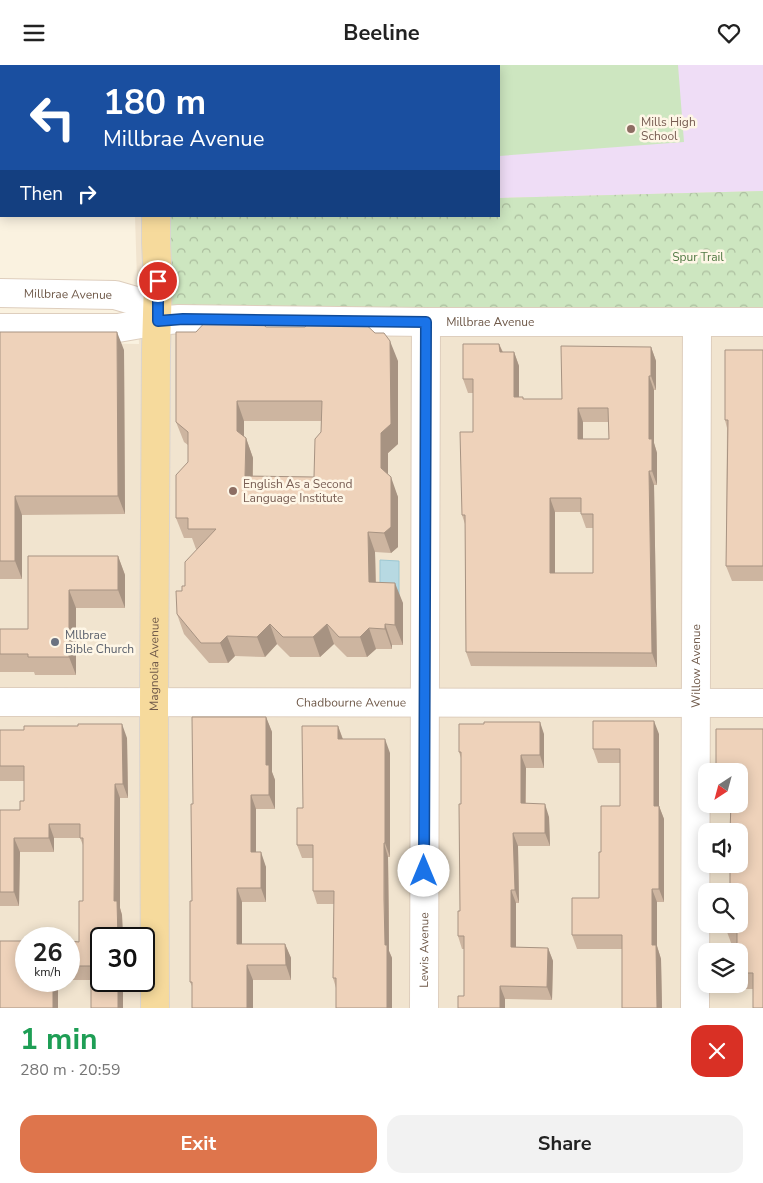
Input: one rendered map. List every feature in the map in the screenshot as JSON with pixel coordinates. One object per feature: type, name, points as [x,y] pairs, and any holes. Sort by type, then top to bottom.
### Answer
[{"type":"main road","name":"Magnolia Avenue","points":[[155,1008],[154,703],[156,349],[158,321],[156,217]]},
{"type":"street","name":"Millbrae Avenue","points":[[0,293],[115,295],[139,302],[158,321]]},
{"type":"street","name":"Millbrae Avenue","points":[[0,328],[115,328],[183,319],[426,322],[763,322]]},
{"type":"street","name":"Lewis Avenue","points":[[424,1008],[426,322]]},
{"type":"street","name":"Willow Avenue","points":[[695,1008],[697,322]]},
{"type":"street","name":"Chadbourne Avenue","points":[[0,702],[763,703]]},
{"type":"shaded area","points":[[500,65],[763,65],[763,1008],[0,1008],[0,341],[139,344],[135,217],[500,217]]},
{"type":"shaded area","name":"Mills High School","points":[[500,65],[763,65],[763,191],[500,198]]},
{"type":"green space","points":[[500,65],[678,65],[684,142],[500,156]]},
{"type":"green space","name":"Spur Trail","points":[[763,191],[763,322],[158,321],[157,217],[500,217],[500,198]]},
{"type":"water","points":[[380,560],[399,561],[399,595],[380,595]]},
{"type":"building","points":[[208,319],[257,319],[266,327],[305,327],[312,319],[360,319],[375,333],[384,333],[390,341],[391,424],[381,433],[381,468],[391,477],[391,527],[384,533],[368,532],[369,582],[395,583],[395,625],[385,624],[385,629],[369,628],[360,637],[339,637],[327,624],[313,637],[283,637],[270,624],[257,637],[227,636],[220,643],[201,643],[177,614],[176,591],[182,591],[182,586],[185,586],[185,562],[216,529],[188,529],[188,518],[176,518],[176,475],[188,462],[188,432],[176,422],[176,332],[196,332]],"holes":[[[237,401],[322,401],[321,432],[315,439],[314,477],[245,476],[246,438],[237,431]]]},
{"type":"building","points":[[0,332],[117,332],[118,496],[15,496],[15,561],[0,561]]},
{"type":"building","points":[[463,344],[499,344],[500,352],[514,352],[514,397],[523,397],[523,399],[562,399],[561,346],[651,347],[649,439],[652,439],[652,471],[649,471],[652,653],[466,652],[465,515],[462,515],[460,432],[473,432],[473,379],[463,379]],"holes":[[[578,408],[608,408],[609,439],[578,439]],[[550,498],[581,498],[581,514],[593,514],[593,573],[550,573]]]},
{"type":"building","points":[[725,350],[763,350],[763,566],[726,566],[728,420],[725,420]]},
{"type":"building","points":[[28,556],[118,556],[118,590],[69,590],[69,657],[28,657],[28,654],[0,654],[0,629],[28,629]]},
{"type":"building","points":[[192,717],[266,717],[266,765],[269,765],[269,795],[251,795],[251,852],[261,852],[261,888],[237,888],[237,944],[285,944],[286,965],[247,965],[247,1008],[192,1008],[192,982],[190,982],[190,901],[192,901]]},
{"type":"building","points":[[593,721],[654,721],[654,806],[659,806],[659,889],[652,889],[652,945],[656,945],[657,1008],[622,1008],[622,935],[572,935],[572,898],[599,898],[601,806],[620,806],[620,749],[593,749]]},
{"type":"building","points":[[484,722],[540,722],[540,755],[521,755],[521,803],[545,804],[545,833],[513,833],[515,890],[511,890],[511,947],[548,948],[547,987],[500,986],[500,1008],[458,1008],[458,996],[464,996],[464,936],[458,936],[458,911],[460,911],[459,804],[461,804],[459,724],[484,724]]},
{"type":"building","points":[[78,724],[122,724],[123,784],[115,784],[114,901],[117,901],[118,927],[90,927],[90,966],[80,966],[79,901],[83,901],[83,838],[80,838],[80,824],[49,824],[49,838],[14,838],[14,892],[0,892],[0,810],[20,810],[20,801],[24,801],[24,766],[0,766],[0,730],[24,730],[24,726],[78,726]]},
{"type":"building","points":[[302,726],[338,726],[338,739],[385,739],[384,899],[385,945],[387,945],[387,1008],[336,1008],[336,978],[333,978],[334,891],[313,891],[313,845],[297,845],[297,808],[303,808]]},
{"type":"building","points":[[716,729],[763,729],[763,1008],[753,1008],[753,973],[748,973],[748,943],[737,943],[737,933],[748,933],[748,883],[730,883],[730,873],[748,873],[748,823],[730,823],[731,813],[748,813],[748,763],[716,763]]},
{"type":"building","points":[[0,941],[15,941],[15,992],[53,992],[53,1008],[0,1008]]},
{"type":"building","points":[[91,992],[118,992],[118,1008],[91,1008]]},
{"type":"place","name":"Mills High School","points":[[631,129]]},
{"type":"place","name":"English As a Second Language Institute","points":[[233,491]]},
{"type":"place","name":"Mllbrae Bible Church","points":[[55,642]]},
{"type":"route","points":[[158,281],[158,321],[183,319],[426,322],[424,871]]}]
